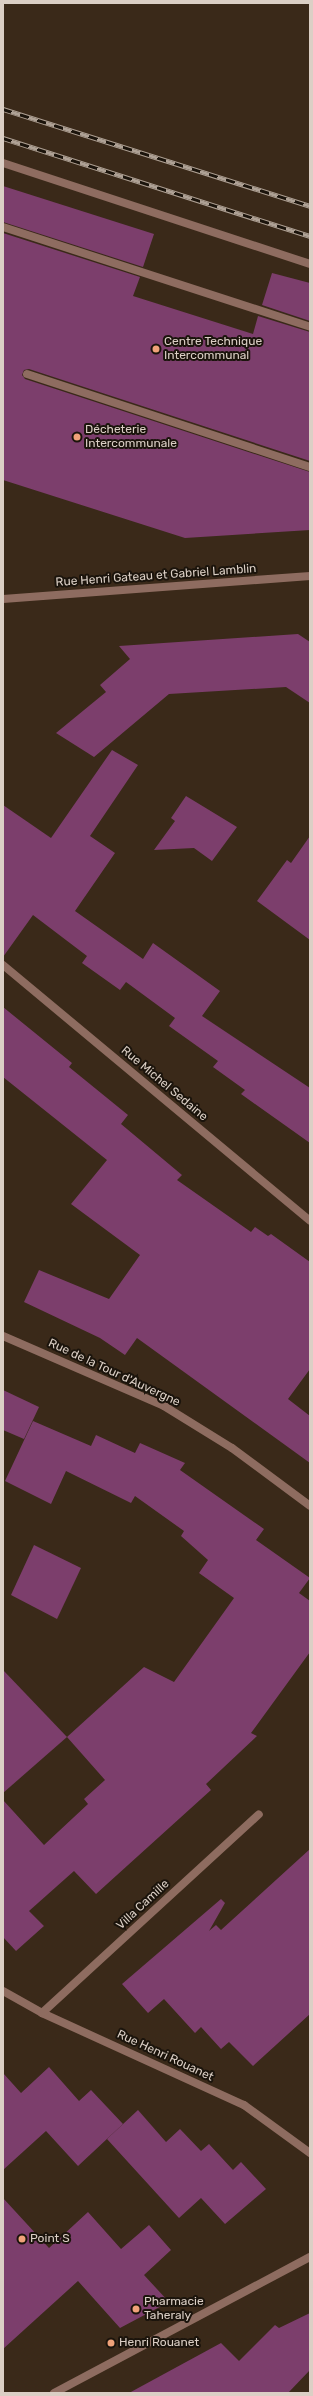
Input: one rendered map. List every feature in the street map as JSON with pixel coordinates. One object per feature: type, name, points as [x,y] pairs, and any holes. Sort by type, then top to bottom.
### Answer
[{"type":"street","points":[[3,163],[310,264]]},
{"type":"street","points":[[3,227],[310,327]]},
{"type":"street","points":[[27,374],[310,467]]},
{"type":"street","name":"Rue Henri Gateau et Gabriel Lamblin","points":[[3,599],[310,576]]},
{"type":"street","name":"Rue Michel Sedaine","points":[[3,965],[310,1221]]},
{"type":"street","name":"Rue de la Tour d'Auvergne","points":[[3,1336],[164,1406],[232,1448],[310,1506]]},
{"type":"street","name":"Villa Camille","points":[[42,2013],[259,1814]]},
{"type":"street","name":"Rue Henri Rouanet","points":[[3,1991],[42,2013],[244,2105],[310,2153]]},
{"type":"street","points":[[54,2393],[310,2257]]},
{"type":"building","points":[[3,186],[154,234],[143,267],[3,222]]},
{"type":"building","points":[[3,233],[140,277],[133,296],[253,334],[258,316],[310,332],[310,461],[29,369],[24,370],[22,375],[25,379],[310,472],[310,530],[185,538],[3,480]]},
{"type":"building","points":[[272,273],[310,283],[310,321],[262,305]]},
{"type":"building","points":[[298,634],[310,642],[310,703],[286,687],[169,694],[94,757],[56,733],[106,692],[100,685],[130,659],[119,646]]},
{"type":"building","points":[[112,750],[138,765],[90,836],[115,853],[75,911],[143,959],[153,943],[220,991],[202,1016],[310,1088],[310,1143],[241,1094],[245,1090],[213,1067],[218,1061],[169,1026],[175,1018],[126,982],[120,990],[82,963],[87,956],[33,915],[3,957],[3,805],[51,838]]},
{"type":"building","points":[[186,796],[237,827],[212,861],[194,848],[154,850],[175,821],[171,818]]},
{"type":"building","points":[[310,836],[310,940],[257,901],[287,860],[291,863]]},
{"type":"building","points":[[3,1007],[72,1063],[69,1067],[128,1115],[121,1124],[182,1175],[177,1180],[251,1232],[255,1227],[268,1236],[271,1234],[310,1262],[310,1369],[288,1399],[310,1416],[310,1463],[137,1338],[125,1355],[100,1338],[24,1302],[39,1270],[109,1299],[140,1255],[71,1204],[107,1160],[3,1077]]},
{"type":"building","points":[[3,1390],[39,1407],[24,1439],[3,1430]]},
{"type":"building","points":[[33,1421],[91,1446],[96,1435],[135,1453],[140,1443],[185,1463],[180,1470],[264,1529],[256,1540],[310,1578],[299,1593],[310,1601],[310,1652],[251,1733],[257,1736],[206,1784],[211,1790],[96,1894],[74,1871],[29,1911],[44,1926],[16,1951],[3,1937],[3,1800],[44,1845],[88,1804],[84,1799],[105,1780],[67,1737],[144,1667],[174,1682],[234,1598],[199,1573],[208,1560],[181,1536],[184,1531],[135,1496],[131,1503],[66,1471],[51,1504],[5,1481]]},
{"type":"building","points":[[34,1545],[81,1568],[57,1619],[11,1595]]},
{"type":"building","points":[[3,1670],[67,1737],[3,1793]]},
{"type":"building","points":[[310,1849],[310,2014],[253,2066],[229,2042],[221,2049],[201,2027],[195,2033],[164,1999],[148,2013],[122,1984],[221,1899],[225,1903],[209,1931],[216,1925],[221,1930]]},
{"type":"building","points":[[49,2067],[79,2101],[91,2090],[123,2124],[78,2166],[46,2131],[3,2170],[3,2073],[21,2093]]},
{"type":"building","points":[[138,2110],[166,2142],[180,2129],[201,2151],[209,2144],[233,2170],[241,2162],[266,2189],[225,2224],[201,2198],[179,2218],[107,2139]]},
{"type":"building","points":[[3,2198],[49,2248],[88,2212],[121,2249],[149,2225],[171,2250],[144,2275],[169,2302],[120,2328],[78,2281],[3,2349]]},
{"type":"building","points":[[310,2313],[310,2370],[288,2393],[129,2393],[221,2343],[239,2361],[275,2325],[279,2328]]},
{"type":"railway","points":[[3,109],[310,206]]},
{"type":"railway","points":[[3,138],[310,236]]},
{"type":"place","name":"Centre Technique Intercommunal","points":[[156,349]]},
{"type":"place","name":"Décheterie Intercommunale","points":[[77,437]]},
{"type":"place","name":"Point S","points":[[22,2239]]},
{"type":"place","name":"Pharmacie Taheraly","points":[[136,2309]]},
{"type":"place","name":"Henri Rouanet","points":[[111,2343]]}]
